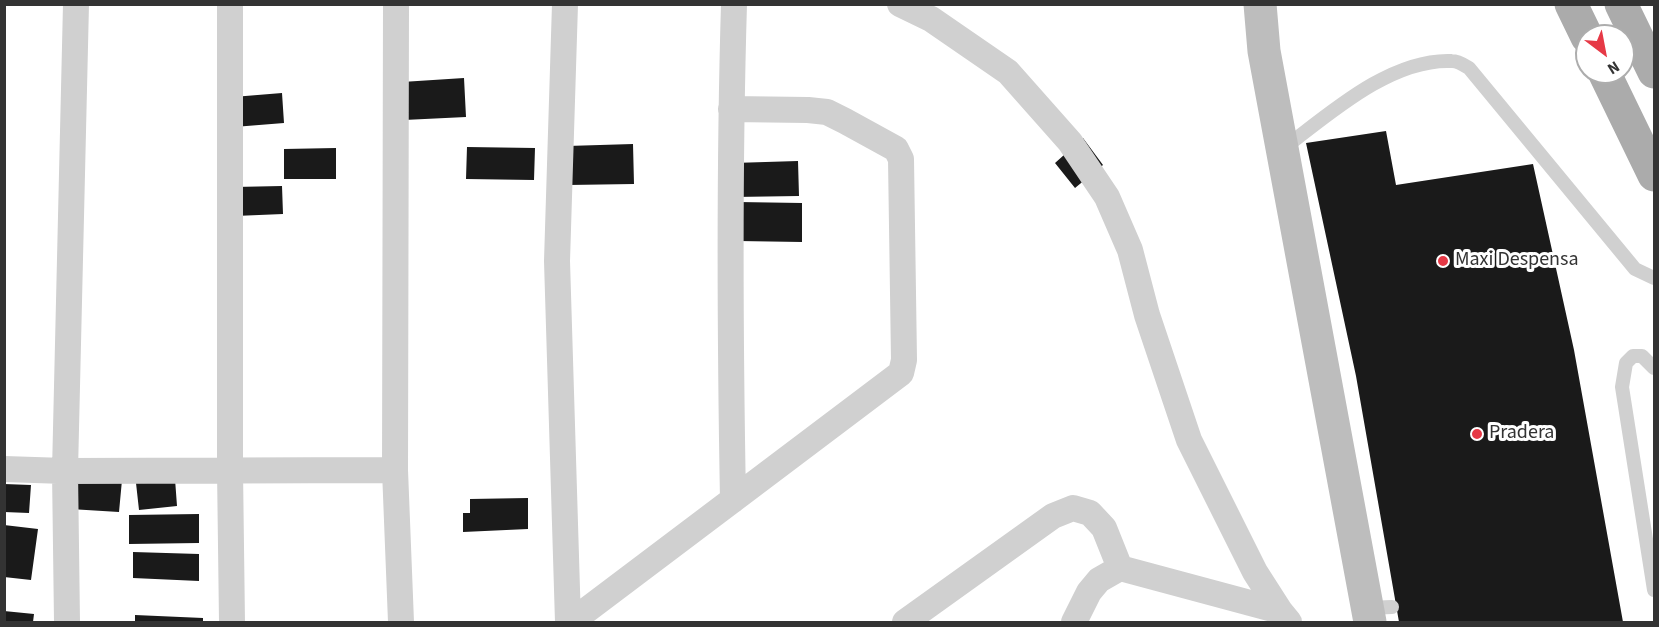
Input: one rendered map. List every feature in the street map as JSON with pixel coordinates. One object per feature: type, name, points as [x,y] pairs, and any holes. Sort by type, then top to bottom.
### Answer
[{"type":"main road","points":[[1571,4],[1581,24]]},
{"type":"main road","points":[[1621,4],[1654,72]]},
{"type":"main road","points":[[1610,84],[1654,175]]},
{"type":"street","points":[[67,622],[65,471],[76,4]]},
{"type":"street","points":[[230,4],[232,622]]},
{"type":"street","points":[[396,4],[395,470],[401,622]]},
{"type":"street","points":[[565,4],[557,261],[570,622]]},
{"type":"street","points":[[732,500],[730,282],[734,4]]},
{"type":"street","points":[[900,4],[931,19],[1008,72],[1070,142],[1107,197],[1130,250],[1147,315],[1189,440],[1276,619]]},
{"type":"street","points":[[1260,4],[1264,51],[1376,612]]},
{"type":"street","points":[[570,622],[901,373],[904,360],[901,159],[896,149],[827,112],[731,109]]},
{"type":"street","points":[[4,469],[65,471],[395,470]]},
{"type":"street","points":[[905,622],[1053,516],[1073,508],[1090,513],[1104,528],[1120,568]]},
{"type":"street","points":[[1074,622],[1089,592],[1099,580],[1120,568],[1276,619]]},
{"type":"lane","points":[[1283,149],[1356,94],[1386,77],[1421,64],[1454,61],[1469,68],[1635,269],[1654,278]]},
{"type":"lane","points":[[1654,368],[1642,357],[1633,356],[1626,363],[1622,387],[1654,590]]},
{"type":"building","points":[[464,78],[466,117],[404,120],[402,82]]},
{"type":"building","points":[[282,93],[284,123],[234,127],[233,97]]},
{"type":"building","points":[[1386,131],[1396,185],[1533,164],[1574,350],[1623,622],[1399,622],[1356,376],[1306,143]]},
{"type":"building","points":[[1083,138],[1103,165],[1075,188],[1055,163]]},
{"type":"building","points":[[633,144],[634,184],[568,185],[567,146]]},
{"type":"building","points":[[467,147],[535,148],[534,180],[466,179]]},
{"type":"building","points":[[336,148],[336,179],[284,179],[284,149]]},
{"type":"building","points":[[798,161],[799,196],[734,197],[733,163]]},
{"type":"building","points":[[282,186],[283,214],[235,216],[234,187]]},
{"type":"building","points":[[738,202],[802,203],[802,242],[738,241]]},
{"type":"building","points":[[72,476],[122,480],[119,512],[70,509]]},
{"type":"building","points":[[175,479],[177,506],[139,510],[136,483]]},
{"type":"building","points":[[4,484],[31,485],[29,513],[4,512]]},
{"type":"building","points":[[528,498],[528,529],[463,532],[463,513],[470,513],[470,499]]},
{"type":"building","points":[[199,514],[199,543],[129,544],[129,515]]},
{"type":"building","points":[[4,525],[38,529],[31,580],[4,577]]},
{"type":"building","points":[[133,552],[199,554],[199,581],[133,578]]},
{"type":"building","points":[[4,611],[34,614],[33,622],[4,622]]},
{"type":"building","points":[[135,615],[203,618],[203,622],[135,622]]},
{"type":"place","name":"Maxi Despensa","points":[[1443,261]]},
{"type":"place","name":"Pradera","points":[[1477,434]]}]
